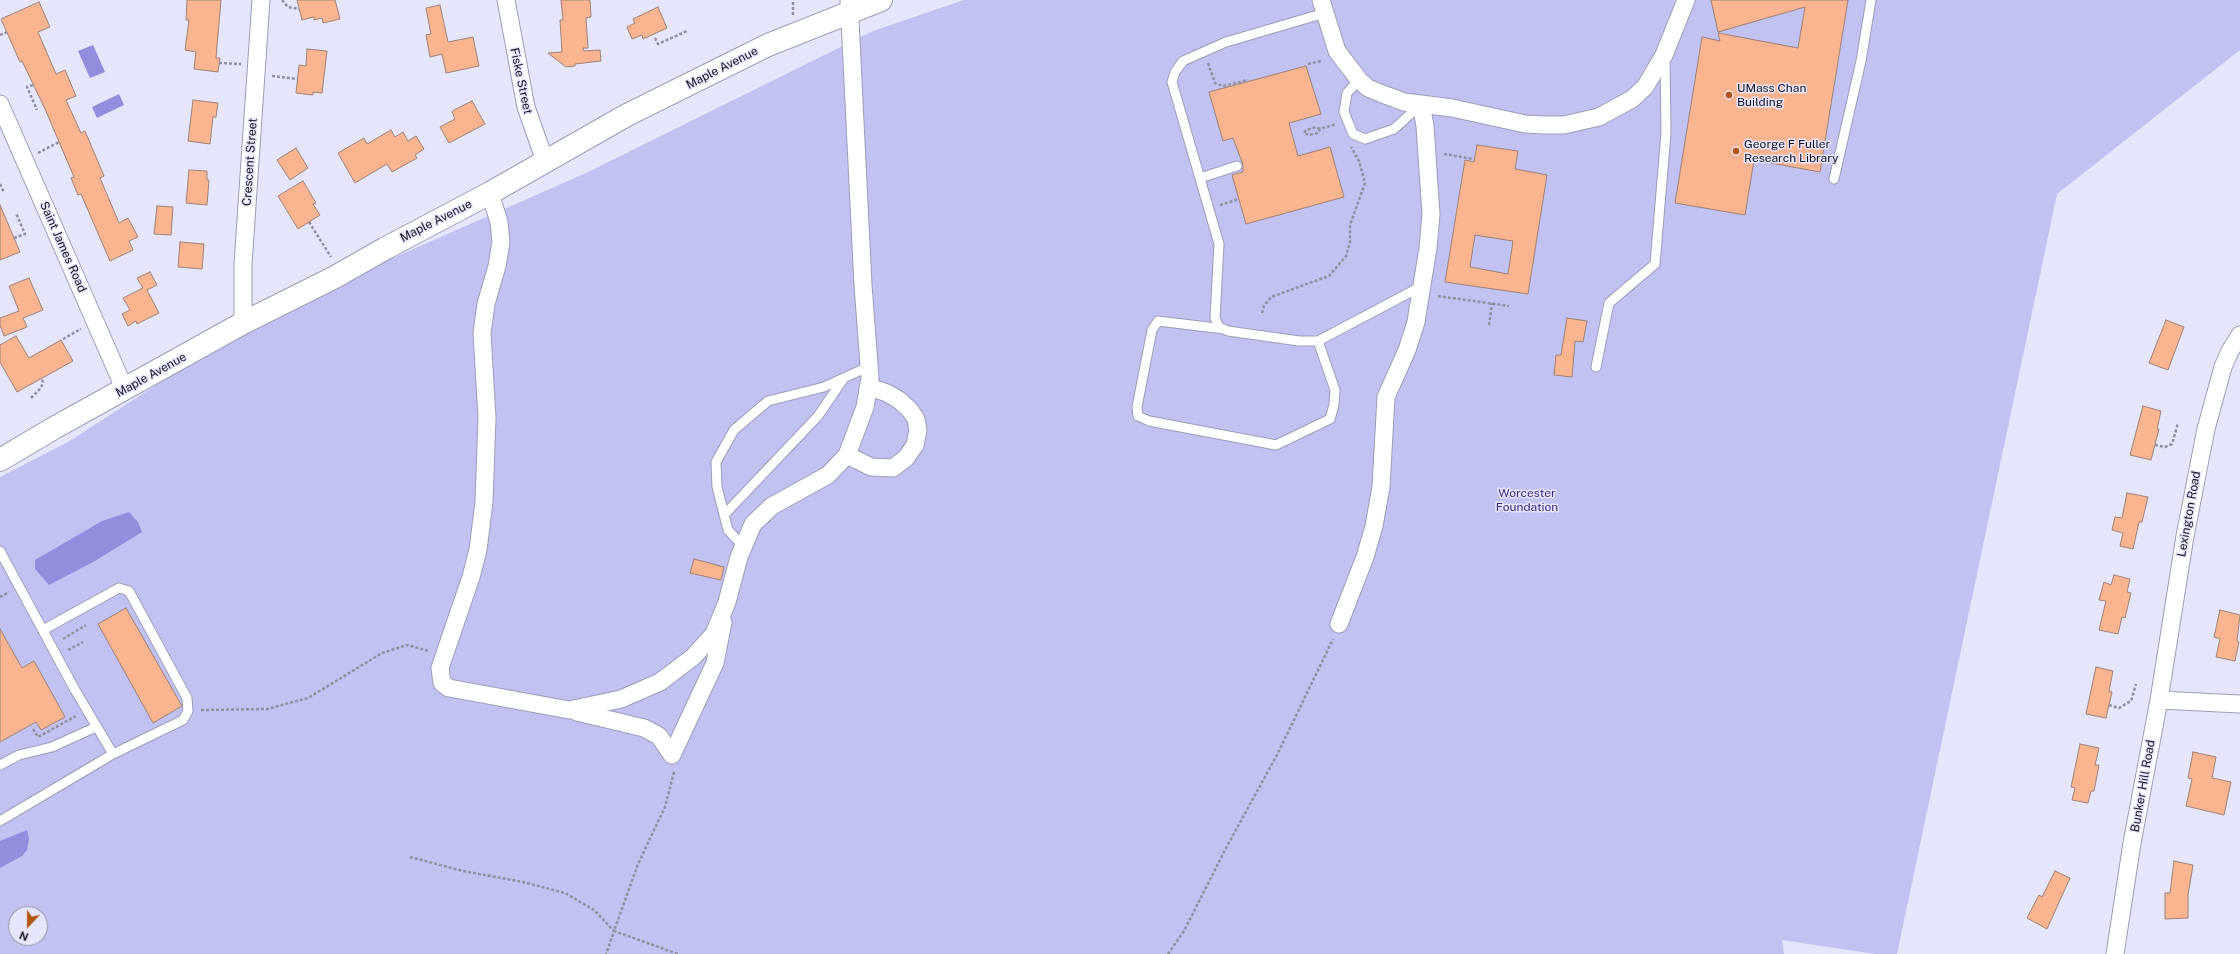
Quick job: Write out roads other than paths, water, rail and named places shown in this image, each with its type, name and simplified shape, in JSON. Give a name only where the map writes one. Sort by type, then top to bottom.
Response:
[{"type":"main road","name":"Maple Avenue","points":[[0,460],[54,428],[243,324],[335,277],[490,193],[627,115],[746,55],[849,6],[881,0]]},
{"type":"street","name":"Crescent Street","points":[[243,324],[243,264],[250,70],[261,0]]},
{"type":"street","name":"Fiske Street","points":[[506,0],[526,107],[545,161]]},
{"type":"street","points":[[1323,6],[1337,51],[1359,80],[1368,88],[1404,102],[1452,108],[1547,126],[1582,122],[1599,117],[1632,99],[1645,87],[1664,55],[1686,0]]},
{"type":"street","points":[[569,710],[621,699],[660,682],[681,667],[704,646],[714,634],[724,613],[743,546],[753,524],[778,502],[828,475],[847,455],[862,414],[869,387],[870,366],[863,285],[849,6]]},
{"type":"street","name":"Saint James Road","points":[[0,104],[125,390]]},
{"type":"street","points":[[1339,624],[1371,540],[1381,487],[1386,397],[1412,335],[1422,286],[1431,214],[1426,151],[1426,126],[1421,104]]},
{"type":"street","points":[[490,193],[499,222],[501,242],[497,266],[486,304],[482,333],[487,418],[484,502],[473,571],[440,668],[442,683],[453,690],[569,710],[644,728],[659,736],[670,749],[672,755],[715,663],[721,641],[724,613]]},
{"type":"street","name":"Lexington Road","points":[[2159,700],[2186,530],[2206,429],[2223,367],[2230,351],[2240,335]]},
{"type":"street","points":[[847,455],[871,467],[893,468],[906,458],[916,440],[917,425],[910,409],[887,393],[869,387]]},
{"type":"street","points":[[2159,700],[2240,704]]},
{"type":"street","name":"Bunker Hill Road","points":[[2115,954],[2132,843],[2159,700]]},
{"type":"lane","points":[[1834,178],[1861,61],[1871,0]]},
{"type":"lane","points":[[1224,330],[1219,327],[1215,318],[1219,244],[1172,82],[1175,72],[1183,61],[1204,51],[1323,6]]},
{"type":"lane","points":[[1596,367],[1609,303],[1655,264],[1666,133],[1664,55]]},
{"type":"lane","points":[[1359,80],[1347,93],[1344,112],[1353,134],[1359,137],[1365,139],[1394,129],[1421,104]]},
{"type":"lane","points":[[1200,178],[1237,166]]},
{"type":"lane","points":[[1318,341],[1334,390],[1334,404],[1330,419],[1276,445],[1150,421],[1138,416],[1137,408],[1152,330],[1158,321],[1224,330],[1248,335],[1318,341],[1422,286]]},
{"type":"lane","points":[[743,546],[728,530],[717,487],[716,462],[734,430],[768,401],[824,387],[870,366]]},
{"type":"lane","points":[[724,515],[818,416],[844,378]]},
{"type":"lane","points":[[0,551],[74,690],[113,754]]},
{"type":"lane","points":[[0,821],[113,754],[183,720],[188,711],[187,698],[129,591],[119,588],[43,630]]},
{"type":"lane","points":[[0,765],[19,755],[52,747],[96,726]]},
{"type":"place","name":"UMass Chan Building","points":[[1729,95]]},
{"type":"place","name":"George F Fuller Research Library","points":[[1736,151]]},
{"type":"park label","name":"Worcester Foundation","points":[[1527,500]]}]
